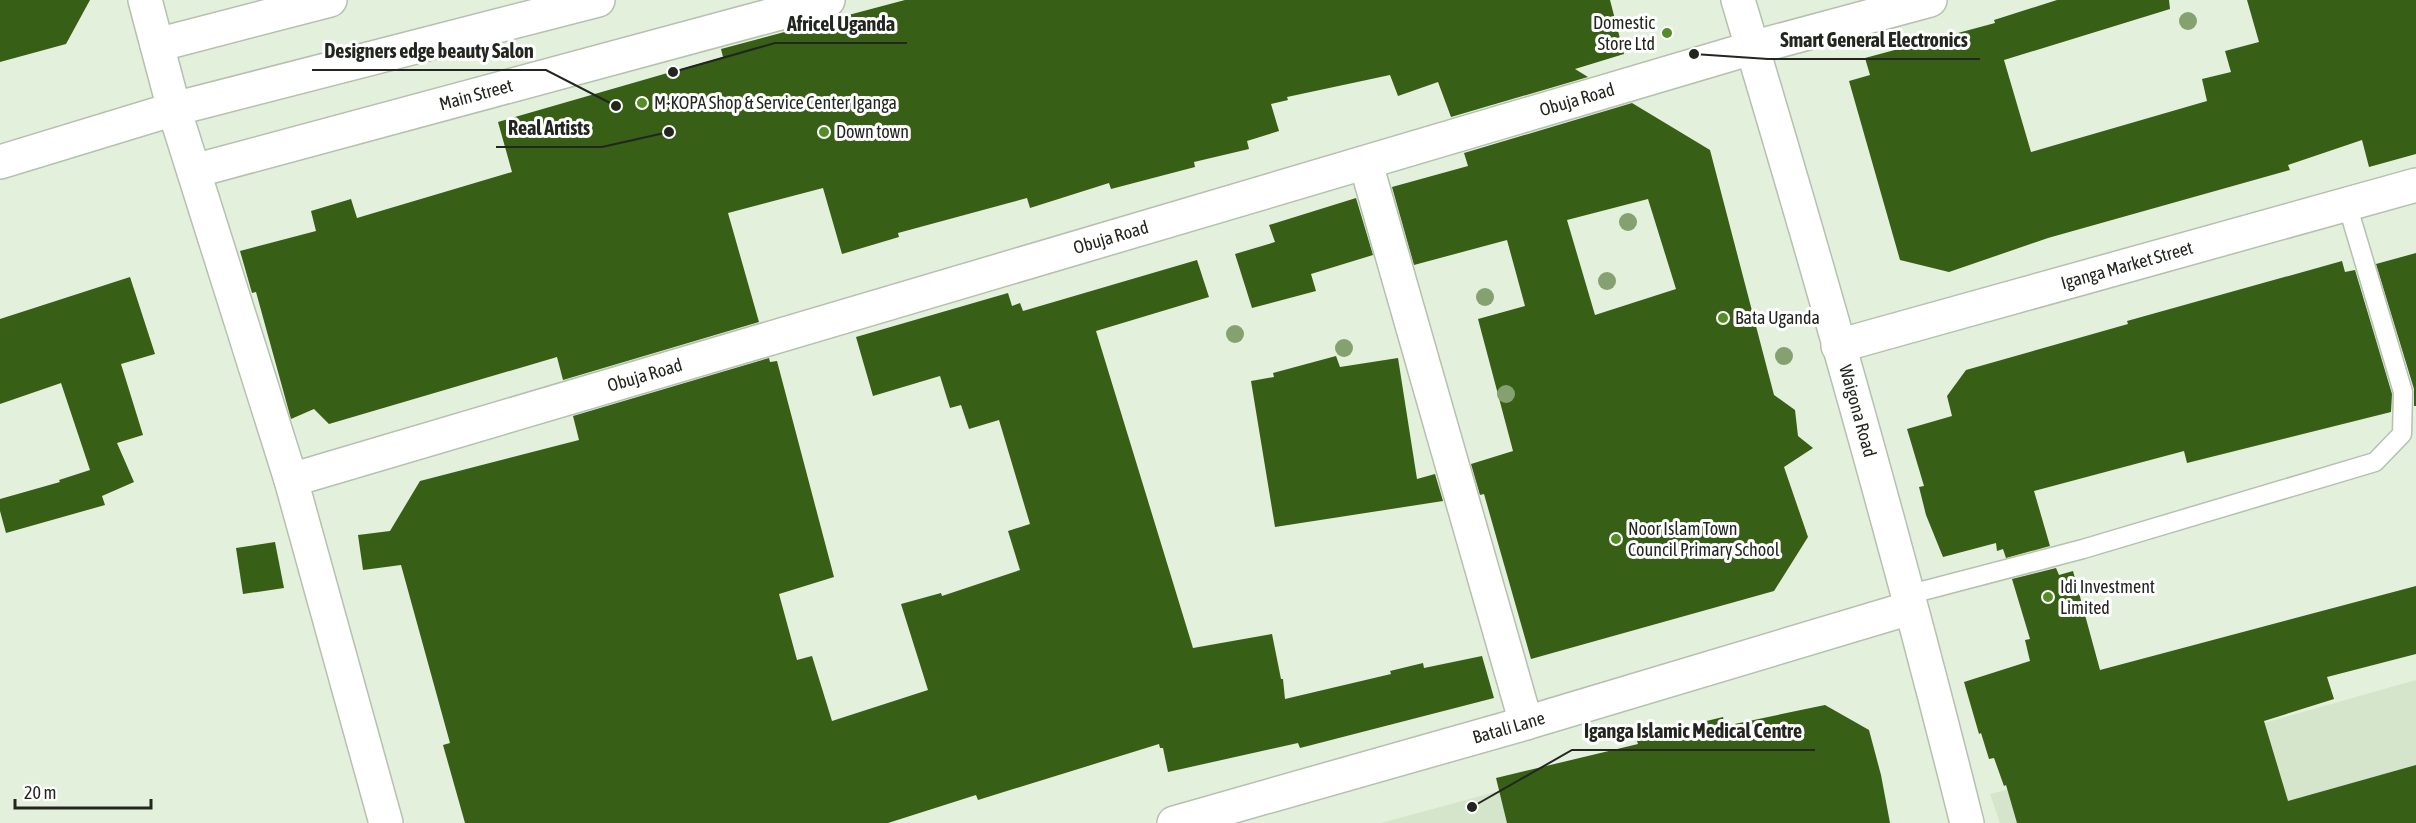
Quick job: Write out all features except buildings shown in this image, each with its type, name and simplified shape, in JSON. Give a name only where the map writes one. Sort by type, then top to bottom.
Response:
[{"type":"street","points":[[145,0],[174,109],[291,480],[386,823]]},
{"type":"street","points":[[157,45],[330,0]]},
{"type":"street","points":[[0,162],[174,109],[598,0]]},
{"type":"street","name":"Main Street","points":[[194,171],[828,0]]},
{"type":"street","name":"Waigona Road","points":[[1738,0],[1931,677],[1967,823]]},
{"type":"street","name":"Obuja Road","points":[[291,480],[1752,48],[1930,0]]},
{"type":"street","points":[[1366,164],[1526,723]]},
{"type":"street","name":"Iganga Market Street","points":[[1838,346],[2416,185]]},
{"type":"street","name":"Batali Lane","points":[[1174,823],[1526,723],[1909,602]]},
{"type":"lane","points":[[1909,602],[2375,462],[2402,434],[2403,392],[2348,204]]},
{"type":"shaded area","points":[[2416,680],[2416,823],[2000,823],[1990,794],[2183,746]]},
{"type":"shaded area","points":[[1499,791],[1509,823],[1381,823]]},
{"type":"place","name":"Domestic Store Ltd","points":[[1667,33]]},
{"type":"place","name":"Smart General Electronics","points":[[1694,54]]},
{"type":"place","name":"Africel Uganda","points":[[673,72]]},
{"type":"place","name":"M-KOPA Shop & Service Center Iganga","points":[[642,103]]},
{"type":"place","name":"Designers edge beauty Salon","points":[[616,106]]},
{"type":"place","name":"Real Artists","points":[[669,132]]},
{"type":"place","name":"Down town","points":[[824,132]]},
{"type":"place","name":"Bata Uganda","points":[[1723,318]]},
{"type":"place","name":"Noor Islam Town Council Primary School","points":[[1616,539]]},
{"type":"place","name":"Idi Investment Limited","points":[[2048,597]]},
{"type":"place","name":"Iganga Islamic Medical Centre","points":[[1472,807]]}]
